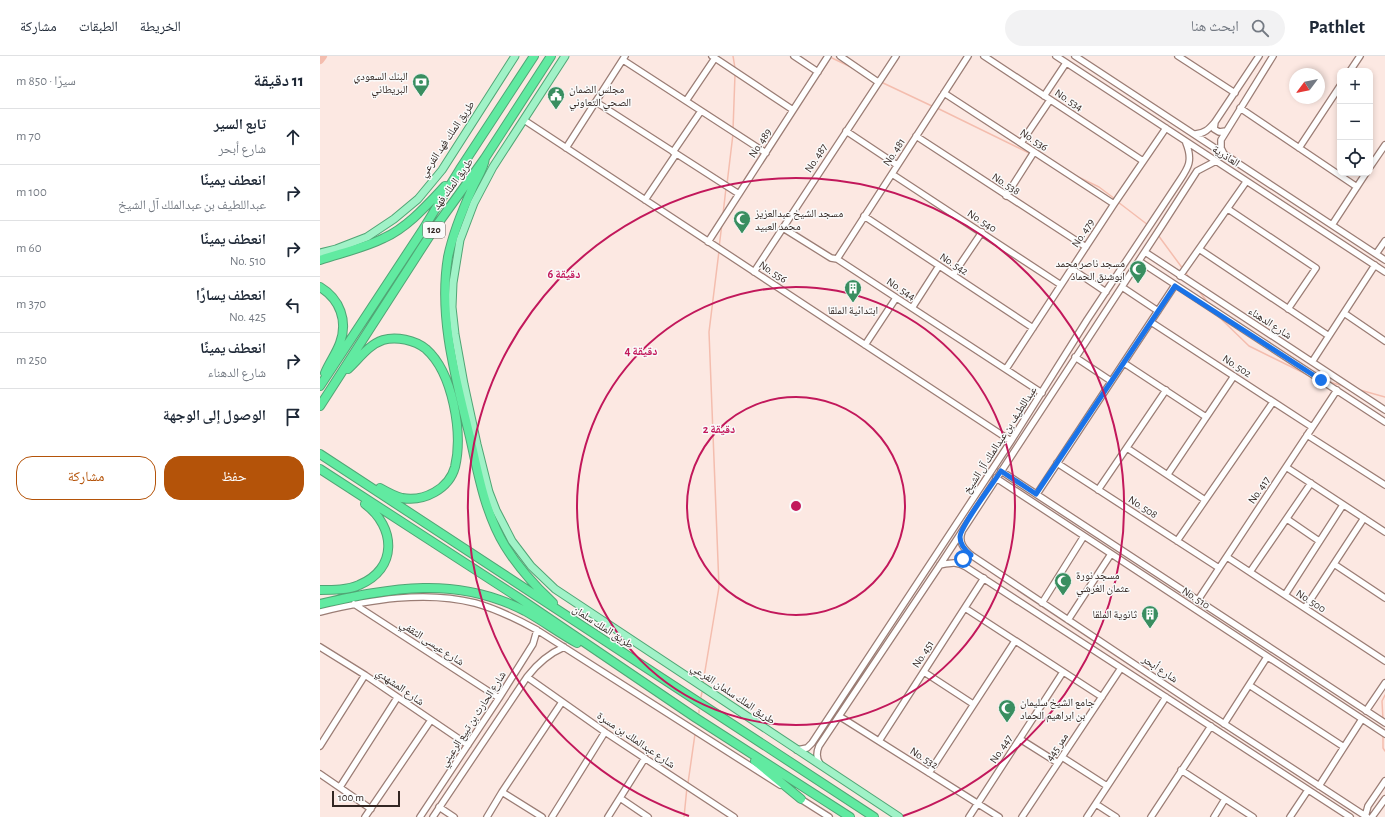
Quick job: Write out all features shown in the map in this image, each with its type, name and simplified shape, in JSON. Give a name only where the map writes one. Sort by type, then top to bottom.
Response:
[{"type":"highway","name":"طريق الملك فهد","points":[[321,385],[422,231],[456,174],[534,56]]},
{"type":"highway","name":"طريق الملك فهد","points":[[320,406],[434,229],[485,158],[551,56]]},
{"type":"highway","points":[[485,158],[485,164],[456,226],[448,258],[446,322],[456,378],[485,500],[494,524],[504,545],[519,566],[536,586],[567,617]]},
{"type":"highway","points":[[320,260],[386,238],[426,207],[456,174]]},
{"type":"highway","points":[[320,287],[327,291],[338,305],[342,314],[343,325],[340,342],[328,363],[321,385]]},
{"type":"highway","points":[[338,380],[370,347],[382,340],[395,338],[410,341],[426,349],[437,363],[447,383],[457,420],[458,445],[455,468],[446,483],[438,491],[427,496],[401,498],[359,480]]},
{"type":"highway","name":"طريق الملك سلمان","points":[[320,454],[874,817]]},
{"type":"highway","points":[[320,470],[372,509],[382,521],[389,538],[385,560],[380,570],[370,579],[358,585],[334,590],[320,590]]},
{"type":"highway","name":"طريق الملك سلمان","points":[[320,470],[519,598],[696,718],[850,817]]},
{"type":"highway","points":[[320,604],[391,590],[415,587],[471,592],[490,597],[525,611],[696,718]]},
{"type":"highway","points":[[726,736],[801,799]]},
{"type":"main road","name":"طريق الملك فهد الفرعي","points":[[320,253],[336,249],[367,237],[394,219],[418,199],[442,170],[515,56]]},
{"type":"main road","points":[[524,120],[565,56]]},
{"type":"main road","name":"طريق الملك سلمان الفرعي","points":[[524,120],[493,167],[474,203],[460,240],[453,283],[452,314],[464,384],[489,492],[496,510],[512,540],[531,566],[555,589],[899,817]]},
{"type":"street","points":[[794,56],[818,72]]},
{"type":"street","name":"No. 489","points":[[708,242],[828,56]]},
{"type":"street","points":[[840,56],[878,82]]},
{"type":"street","name":"No. 487","points":[[754,272],[896,56]]},
{"type":"street","name":"No. 481","points":[[837,259],[968,56]]},
{"type":"street","name":"No. 534","points":[[984,56],[1143,161]]},
{"type":"street","name":"العاذرية","points":[[1056,56],[1385,272]]},
{"type":"street","name":"العاذرية","points":[[1075,56],[1385,260]]},
{"type":"street","points":[[1178,56],[1235,93]]},
{"type":"street","points":[[1195,134],[1202,134],[1215,122],[1259,56]]},
{"type":"street","points":[[1224,154],[1221,148],[1221,140],[1273,56]]},
{"type":"street","points":[[1352,68],[1360,56]]},
{"type":"street","points":[[686,101],[714,57],[794,110]]},
{"type":"street","points":[[566,148],[624,58],[686,101],[766,153]]},
{"type":"street","points":[[1044,96],[1066,63]]},
{"type":"street","points":[[1115,95],[1122,87]]},
{"type":"street","points":[[1299,148],[1337,91]]},
{"type":"street","name":"No. 536","points":[[944,93],[1114,204]]},
{"type":"street","points":[[1020,143],[1050,100]]},
{"type":"street","points":[[596,102],[739,194]]},
{"type":"street","points":[[1240,108],[1357,187]]},
{"type":"street","points":[[645,200],[701,111]]},
{"type":"street","name":"No. 556","points":[[524,120],[1011,442]]},
{"type":"street","points":[[1215,122],[1214,129],[1219,132],[1226,131]]},
{"type":"street","name":"No. 479","points":[[1006,369],[1114,204],[1166,128]]},
{"type":"street","points":[[846,131],[898,165]]},
{"type":"street","name":"No. 538","points":[[916,136],[1086,247]]},
{"type":"street","points":[[1186,142],[1190,158],[1189,163],[1196,165],[1197,171],[1216,162]]},
{"type":"street","points":[[1373,163],[1385,145]]},
{"type":"street","points":[[1006,196],[1034,152]]},
{"type":"street","name":"عبداللطيف بن عبدالملك آل الشيخ","points":[[812,743],[1011,442],[1087,320],[1176,186],[1189,163]]},
{"type":"street","name":"عبداللطيف بن عبدالملك آل الشيخ","points":[[819,746],[940,565],[964,526],[1197,171]]},
{"type":"street","name":"No. 540","points":[[892,174],[1061,285]]},
{"type":"street","points":[[1332,224],[1364,176]]},
{"type":"street","points":[[1180,276],[1246,182]]},
{"type":"street","points":[[1281,204],[1287,195]]},
{"type":"street","points":[[1228,208],[1316,268],[1288,309]]},
{"type":"street","name":"No. 542","points":[[864,216],[1033,328]]},
{"type":"street","points":[[1151,224],[1159,230]]},
{"type":"street","name":"No. 544","points":[[783,228],[830,258],[837,259],[1042,394]]},
{"type":"street","points":[[953,275],[982,232]]},
{"type":"street","points":[[1376,254],[1385,241]]},
{"type":"street","points":[[1199,249],[1329,336]]},
{"type":"street","name":"شارع الدهناء","points":[[1145,252],[1385,410]]},
{"type":"street","points":[[1146,266],[1144,259],[1152,256]]},
{"type":"street","name":"شارع الدهناء","points":[[1139,261],[1175,286],[1385,422]]},
{"type":"street","points":[[1312,362],[1375,265]]},
{"type":"street","points":[[912,308],[939,266]]},
{"type":"street","points":[[1072,269],[1106,292]]},
{"type":"street","points":[[1036,494],[1175,286]]},
{"type":"street","points":[[1122,287],[1158,311]]},
{"type":"street","points":[[865,345],[896,298]]},
{"type":"street","points":[[1344,314],[1385,341]]},
{"type":"street","points":[[1087,320],[1096,326]]},
{"type":"street","name":"No. 502","points":[[1151,322],[1312,428]]},
{"type":"street","points":[[1075,358],[1111,381]]},
{"type":"street","points":[[1124,363],[1206,417]]},
{"type":"street","points":[[1168,474],[1234,376]]},
{"type":"street","name":"No. 417","points":[[1193,608],[1307,435],[1338,392],[1346,384]]},
{"type":"street","points":[[1098,490],[1166,390]]},
{"type":"street","points":[[1177,541],[1273,402]]},
{"type":"street","points":[[1307,435],[1385,485]]},
{"type":"street","points":[[1127,448],[1206,500]]},
{"type":"street","name":"No. 508","points":[[1057,463],[1219,568]]},
{"type":"street","points":[[1286,467],[1385,532]]},
{"type":"street","name":"No. 510","points":[[1001,471],[1385,723]]},
{"type":"street","points":[[1003,483],[1001,481],[1001,477],[1003,475],[1008,475]]},
{"type":"street","name":"No. 510","points":[[996,478],[1385,734]]},
{"type":"street","points":[[1250,572],[1311,483]]},
{"type":"street","points":[[1285,595],[1343,505]]},
{"type":"street","points":[[1305,608],[1364,518]]},
{"type":"street","points":[[1287,519],[1319,541]]},
{"type":"street","name":"شارع أبحر","points":[[964,526],[960,537],[962,547],[971,555],[1366,817]]},
{"type":"street","points":[[1042,603],[1084,536]]},
{"type":"street","points":[[1068,620],[1111,554]]},
{"type":"street","points":[[966,567],[963,559],[967,555],[971,555]]},
{"type":"street","name":"No. 500","points":[[1226,557],[1385,661]]},
{"type":"street","name":"شارع أبحر","points":[[940,565],[953,562],[960,563],[1350,817]]},
{"type":"street","points":[[1334,564],[1385,598]]},
{"type":"street","name":"No. 451","points":[[879,741],[984,578]]},
{"type":"street","points":[[320,612],[354,604],[388,599],[424,597],[456,599],[475,603],[518,619],[828,817]]},
{"type":"street","name":"شارع عيسى الثقفي","points":[[354,604],[499,698]]},
{"type":"street","points":[[965,608],[1102,697]]},
{"type":"street","name":"شارع الحارث بن تبيع الرعيني","points":[[420,817],[533,644],[537,630]]},
{"type":"street","points":[[929,772],[972,704],[1015,641]]},
{"type":"street","name":"شارع المشهدي","points":[[320,647],[365,675],[468,745]]},
{"type":"street","name":"شارع الحارث بن تبيع الرعيني","points":[[433,817],[527,677],[538,663],[556,650],[564,647]]},
{"type":"street","points":[[1224,724],[1267,657]]},
{"type":"street","name":"ممر 445","points":[[1022,817],[1121,668]]},
{"type":"street","points":[[924,672],[972,704]]},
{"type":"street","name":"No. 447","points":[[969,817],[1063,672]]},
{"type":"street","points":[[320,746],[365,675]]},
{"type":"street","name":"شارع عبدالملك بن مسرة","points":[[527,677],[605,732],[734,817]]},
{"type":"street","points":[[1366,711],[1385,683]]},
{"type":"street","points":[[1249,685],[1344,747]]},
{"type":"street","points":[[1087,817],[1166,697]]},
{"type":"street","points":[[340,787],[397,698]]},
{"type":"street","points":[[487,817],[562,702]]},
{"type":"street","name":"No. 532","points":[[839,716],[999,817]]},
{"type":"street","points":[[365,817],[431,720]]},
{"type":"street","points":[[1319,786],[1362,720]]},
{"type":"street","points":[[1151,817],[1211,726]]},
{"type":"street","points":[[552,817],[605,732]]},
{"type":"street","points":[[1020,738],[1058,763]]},
{"type":"street","points":[[797,750],[806,748],[812,743],[814,746],[819,746],[816,756],[821,766]]},
{"type":"street","points":[[1062,757],[1107,786]]},
{"type":"street","points":[[608,817],[645,758]]},
{"type":"street","points":[[1181,770],[1253,817]]},
{"type":"street","points":[[320,774],[370,809]]},
{"type":"street","points":[[1366,817],[1368,806],[1385,781]]},
{"type":"street","points":[[1290,817],[1308,790]]},
{"type":"street","points":[[502,792],[542,817]]},
{"type":"street","points":[[620,798],[648,817]]},
{"type":"street","points":[[1214,817],[1225,799]]},
{"type":"street","points":[[1372,817],[1385,799]]},
{"type":"street","points":[[1096,804],[1116,817]]},
{"type":"street","points":[[439,807],[454,817]]},
{"type":"waterway","points":[[320,60],[323,56]]},
{"type":"waterway","points":[[733,56],[735,68]]},
{"type":"waterway","points":[[832,58],[853,68]]},
{"type":"waterway","points":[[733,130],[735,74]]},
{"type":"waterway","points":[[881,82],[934,107]]},
{"type":"waterway","points":[[937,108],[1031,154]]},
{"type":"waterway","points":[[727,184],[733,134]]},
{"type":"waterway","points":[[1074,175],[1099,187],[1115,199]]},
{"type":"waterway","points":[[723,214],[726,188]]},
{"type":"waterway","points":[[1118,202],[1148,225]]},
{"type":"waterway","points":[[719,248],[722,223]]},
{"type":"waterway","points":[[1158,235],[1183,269]]},
{"type":"waterway","points":[[703,683],[719,587],[709,332],[719,251]]},
{"type":"waterway","points":[[1185,272],[1190,279]]},
{"type":"waterway","points":[[1198,290],[1209,304]]},
{"type":"waterway","points":[[1217,315],[1249,346],[1310,376]]},
{"type":"waterway","points":[[1329,382],[1344,386]]},
{"type":"waterway","points":[[1360,390],[1385,397]]},
{"type":"waterway","points":[[701,697],[702,692]]},
{"type":"waterway","points":[[1383,720],[1382,701],[1385,695]]},
{"type":"waterway","points":[[688,783],[695,734]]},
{"type":"waterway","points":[[1383,736],[1383,748],[1385,751]]},
{"type":"waterway","points":[[684,817],[687,787]]},
{"type":"place","name":"البنك السعودي البريطاني","points":[[421,97]]},
{"type":"place","name":"مجلس الضمان الصحي التعاوني","points":[[556,110]]},
{"type":"place","name":"مسجد الشيخ عبدالعزيز محمد العبيد","points":[[742,234]]},
{"type":"place","name":"مسجد ناصر محمد ابوشنق الحماد","points":[[1138,284]]},
{"type":"place","name":"ابتدائية الملقا","points":[[853,303]]},
{"type":"place","name":"مسجد نورة عثمان الغرشي","points":[[1063,596]]},
{"type":"place","name":"ثانوية الملقا","points":[[1150,629]]},
{"type":"place","name":"جامع الشيخ سليمان بن ابراهيم الحماد","points":[[1007,723]]},
{"type":"route","points":[[963,559],[967,555],[971,555],[962,547],[960,537],[964,526],[1001,471],[1036,494],[1175,286],[1321,380]]}]
